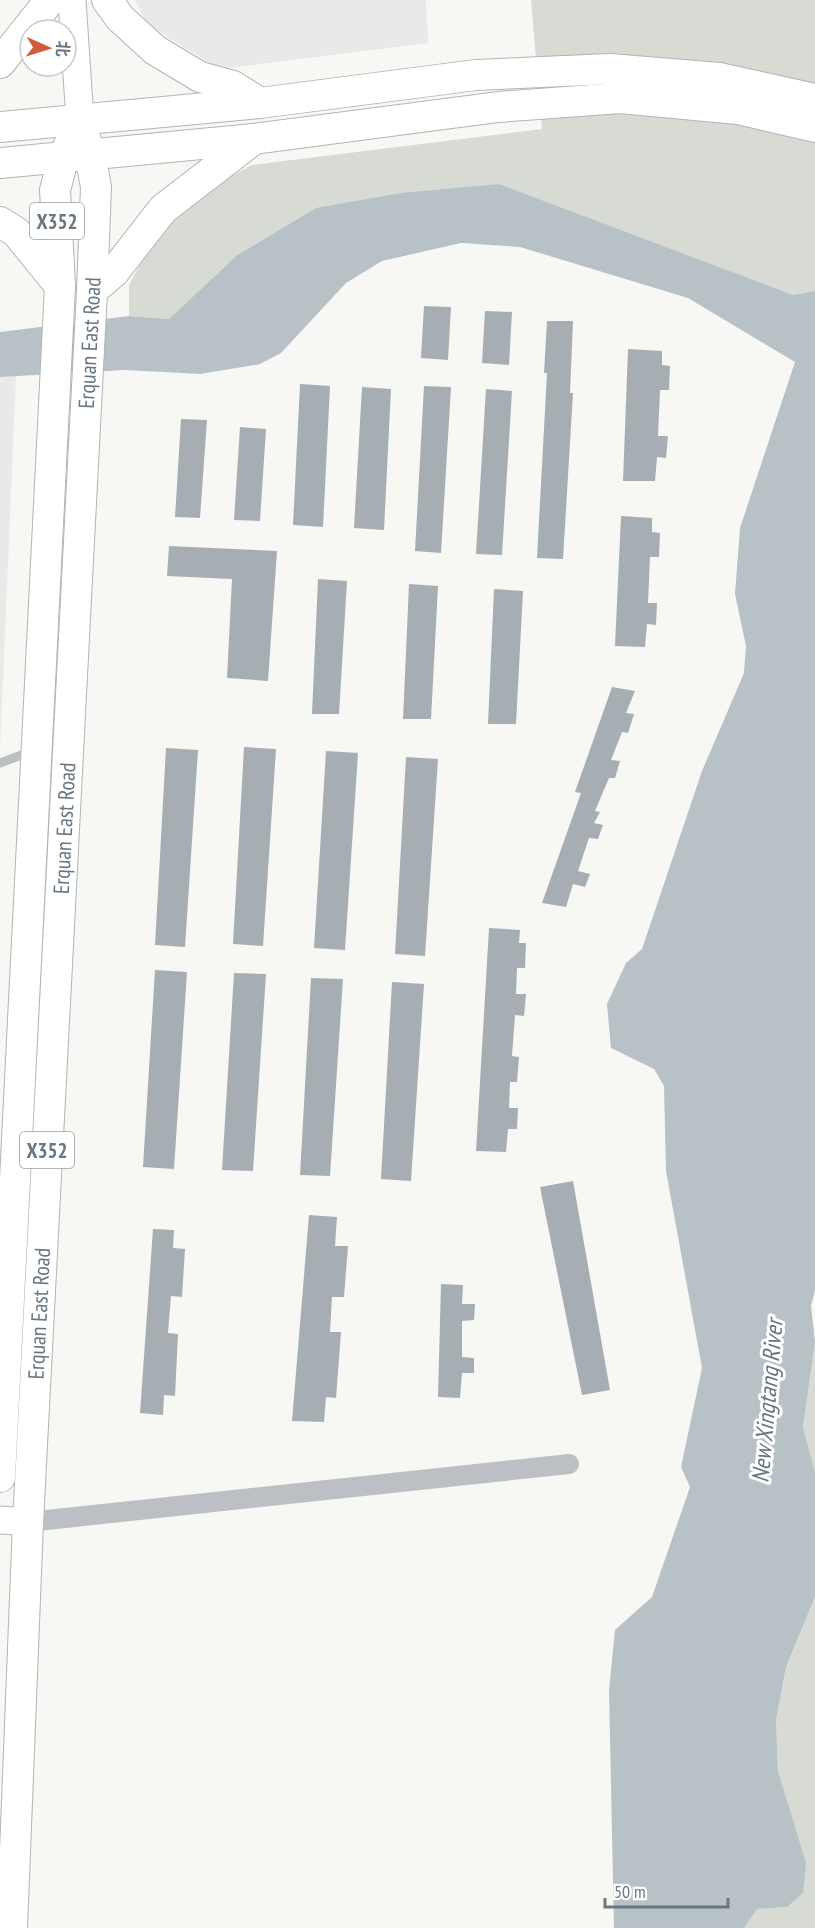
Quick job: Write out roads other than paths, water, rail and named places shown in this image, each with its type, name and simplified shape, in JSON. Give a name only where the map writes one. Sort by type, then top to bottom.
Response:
[{"type":"main road","points":[[0,63],[50,0]]},
{"type":"main road","points":[[72,0],[81,120]]},
{"type":"main road","points":[[107,0],[120,18],[155,50],[200,77],[233,86],[260,103]]},
{"type":"main road","points":[[0,127],[260,103],[476,75],[610,69],[719,78],[815,99]]},
{"type":"main road","points":[[0,163],[254,139],[498,107],[620,98],[738,109],[815,127]]},
{"type":"main road","name":"Erquan East Road","points":[[0,1477],[60,286],[56,190],[77,155],[81,120]]},
{"type":"main road","points":[[92,291],[114,272],[163,209],[254,139]]},
{"type":"main road","name":"Erquan East Road","points":[[12,1928],[14,1521],[92,291],[96,187],[77,155]]},
{"type":"main road","points":[[0,222],[16,232],[60,286]]},
{"type":"street","points":[[14,1521],[569,1464]]},
{"type":"lane","points":[[0,763],[37,749]]},
{"type":"water","name":"New Xingtang River","points":[[499,184],[793,295],[815,291],[815,1290],[811,1306],[815,1342],[803,1427],[815,1472],[815,1597],[786,1667],[776,1720],[778,1771],[806,1863],[803,1893],[787,1907],[757,1909],[744,1928],[614,1928],[609,1690],[615,1630],[652,1597],[690,1487],[681,1467],[702,1368],[666,1171],[664,1086],[654,1069],[611,1048],[607,1004],[626,963],[642,949],[702,771],[744,673],[746,646],[735,594],[740,528],[795,362],[688,298],[520,247],[461,243],[382,261],[346,283],[281,353],[260,364],[200,374],[125,370],[0,377],[0,332],[129,316],[169,319],[236,256],[316,208],[401,193]]}]
